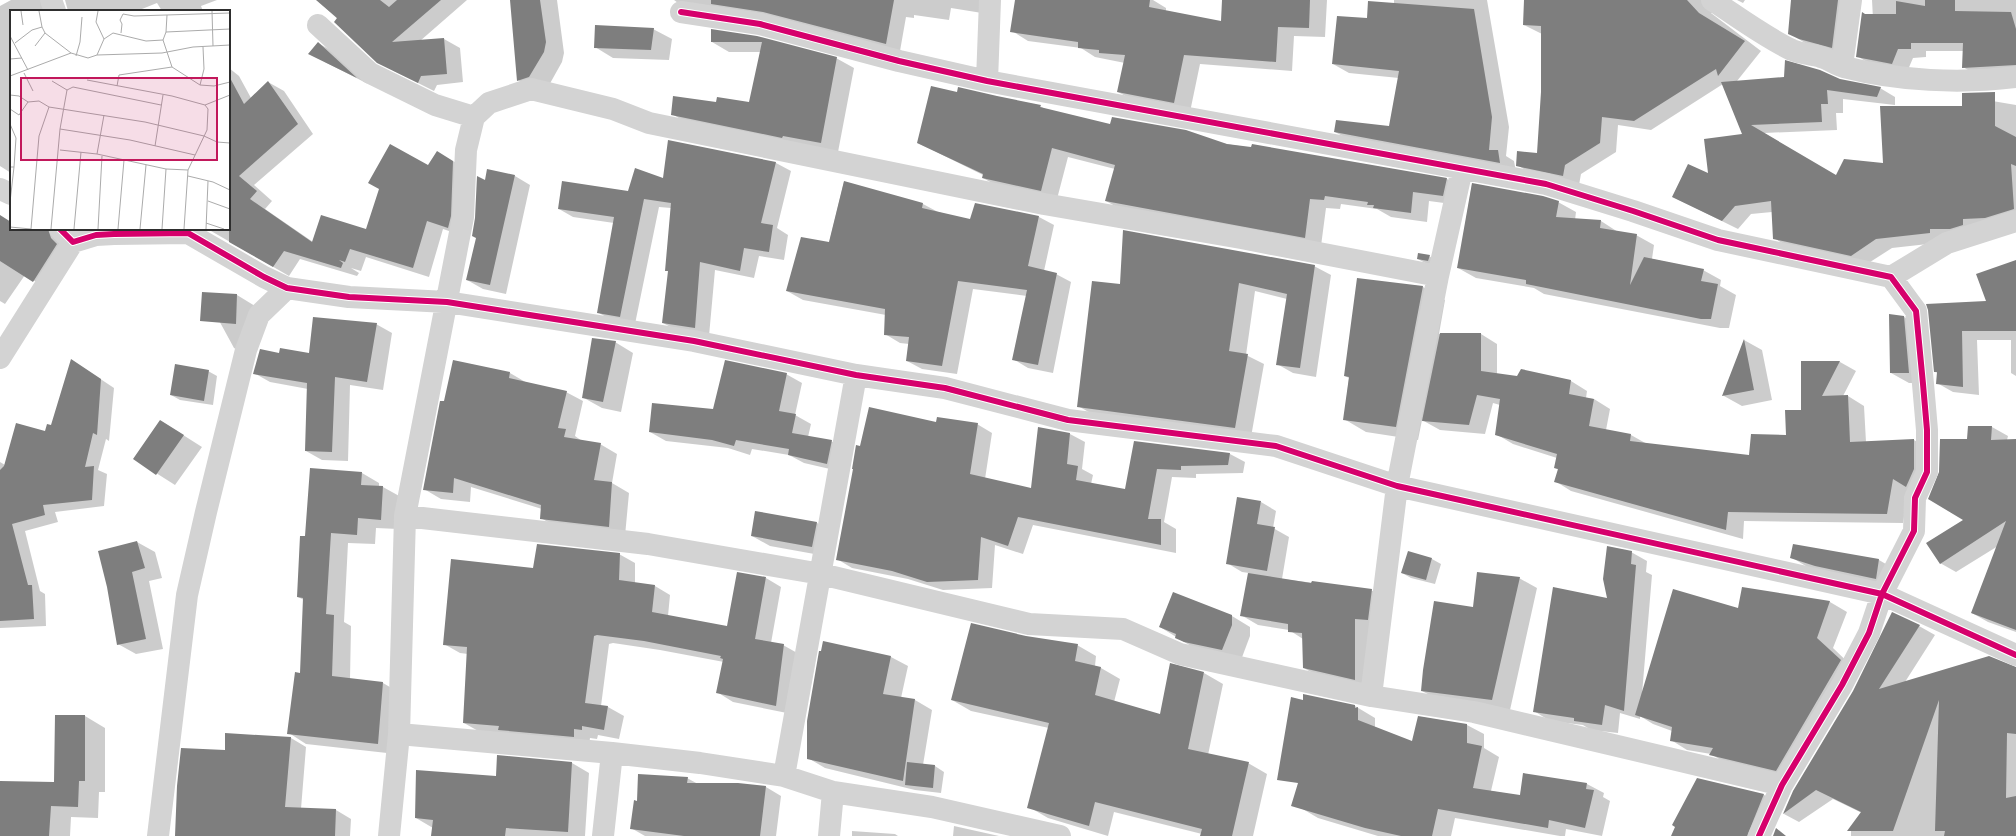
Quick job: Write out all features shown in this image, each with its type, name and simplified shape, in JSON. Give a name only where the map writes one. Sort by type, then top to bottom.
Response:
[{"type":"street","points":[[51,0],[55,10]]},
{"type":"street","points":[[987,81],[990,0]]},
{"type":"street","points":[[1712,0],[1746,23],[1793,50],[1822,57],[1842,66],[1870,73],[1923,79],[1984,81],[2016,77]]},
{"type":"street","points":[[1842,66],[1851,0]]},
{"type":"street","points":[[681,12],[760,24],[898,61],[987,81],[1282,134],[1462,170],[1546,184],[1633,211],[1718,240],[1891,277],[1916,311],[1926,422],[1927,472],[1915,498],[1914,531],[1882,594],[1869,633],[1842,686],[1782,785],[1759,836]]},
{"type":"street","points":[[318,25],[370,73],[435,105],[474,117]]},
{"type":"street","points":[[389,836],[400,734],[405,516],[463,217],[466,150],[474,117],[489,103],[532,89],[613,109],[657,124],[1044,204],[1241,238],[1438,276]]},
{"type":"street","points":[[1371,696],[1397,486],[1438,276],[1462,170]]},
{"type":"street","points":[[0,189],[10,194]]},
{"type":"street","points":[[1891,277],[1947,243],[2016,221]]},
{"type":"street","points":[[0,358],[67,236],[188,233],[264,277],[288,288],[349,297],[447,302],[694,341],[856,375],[945,388],[1068,420],[1276,446],[1397,486],[1882,594],[2016,656]]},
{"type":"street","points":[[158,836],[187,595],[199,542],[246,350],[259,315],[288,288]]},
{"type":"street","points":[[784,776],[856,375]]},
{"type":"street","points":[[405,516],[648,544],[821,574],[1029,624],[1123,629],[1180,654],[1371,696],[1474,712],[1782,785]]},
{"type":"street","points":[[400,734],[612,753],[700,763],[784,776],[833,792],[932,807],[1060,836]]},
{"type":"street","points":[[604,836],[612,753]]},
{"type":"street","points":[[829,836],[833,792]]},
{"type":"building","points":[[316,0],[380,0],[389,7],[397,0],[441,0],[392,42],[444,38],[447,74],[421,76],[418,83],[377,63],[334,22],[337,18]]},
{"type":"building","points":[[510,0],[540,0],[546,42],[544,52],[529,77],[517,81]]},
{"type":"building","points":[[711,0],[894,0],[886,44],[763,12],[711,4]]},
{"type":"building","points":[[1015,0],[1150,0],[1149,7],[1221,21],[1222,0],[1310,0],[1309,28],[1278,27],[1276,62],[1184,55],[1174,103],[1117,92],[1125,55],[1099,53],[1099,50],[1078,48],[1078,42],[1010,32]]},
{"type":"building","points":[[1524,0],[1687,0],[1699,13],[1745,41],[1718,76],[1716,69],[1634,121],[1602,117],[1600,143],[1565,165],[1563,176],[1516,166],[1517,151],[1537,153],[1541,92],[1541,26],[1523,25]]},
{"type":"building","points":[[1791,0],[1838,0],[1832,48],[1799,39],[1788,34]]},
{"type":"building","points":[[1925,0],[1955,0],[1955,11],[2011,12],[2016,29],[2016,65],[1962,68],[1963,43],[1911,43],[1911,49],[1898,49],[1892,64],[1856,57],[1862,12],[1865,14],[1896,14],[1896,1],[1925,6]]},
{"type":"building","points":[[1368,1],[1474,9],[1492,117],[1489,150],[1498,150],[1500,163],[1334,132],[1336,120],[1389,126],[1399,71],[1332,64],[1337,16],[1367,18]]},
{"type":"building","points":[[595,25],[654,28],[651,50],[594,48]]},
{"type":"building","points":[[711,29],[757,36],[837,57],[821,143],[783,136],[782,138],[671,115],[673,96],[716,102],[717,97],[749,102],[762,42],[711,42]]},
{"type":"building","points":[[318,42],[357,78],[308,54]]},
{"type":"building","points":[[1785,60],[1820,70],[1840,79],[1881,87],[1877,97],[1827,90],[1828,104],[1821,104],[1822,122],[1751,125],[1836,175],[1844,159],[1883,163],[1880,106],[1962,106],[1962,93],[1995,92],[1995,126],[2016,137],[2016,166],[2011,164],[2014,209],[1985,218],[1963,219],[1963,225],[1950,229],[1930,229],[1930,233],[1876,239],[1851,256],[1773,239],[1771,201],[1735,206],[1722,221],[1672,197],[1688,164],[1708,173],[1704,139],[1742,134],[1721,82],[1784,77]]},
{"type":"building","points":[[230,78],[244,104],[268,81],[298,124],[239,176],[257,191],[250,199],[312,242],[321,215],[366,229],[379,189],[368,183],[390,144],[428,165],[437,151],[453,161],[451,216],[448,228],[427,221],[413,268],[350,249],[345,262],[339,260],[343,263],[341,268],[284,251],[273,267],[229,242]]},
{"type":"building","points":[[931,86],[957,92],[958,87],[1041,105],[1040,107],[1110,124],[1112,117],[1186,130],[1227,144],[1251,147],[1252,144],[1447,178],[1443,196],[1413,192],[1411,213],[1373,208],[1374,205],[1367,205],[1368,202],[1325,196],[1324,200],[1310,199],[1305,238],[1105,201],[1115,165],[1052,148],[1041,191],[982,178],[983,174],[917,143]]},
{"type":"building","points":[[668,140],[776,162],[761,223],[773,225],[769,252],[744,248],[740,271],[700,262],[695,328],[662,323],[668,271],[665,271],[671,203],[644,199],[620,317],[597,313],[614,217],[558,209],[562,181],[628,191],[635,168],[663,178]]},
{"type":"building","points":[[487,169],[515,175],[490,285],[466,280],[476,238],[472,236],[475,218],[477,176],[485,180]]},
{"type":"building","points":[[844,181],[923,203],[922,208],[970,219],[975,203],[1039,216],[1028,266],[1057,273],[1038,365],[1012,360],[1027,290],[958,281],[942,366],[906,361],[909,337],[884,335],[885,309],[786,291],[801,237],[829,242]]},
{"type":"building","points":[[1472,183],[1543,196],[1559,201],[1556,217],[1601,220],[1600,228],[1637,234],[1630,285],[1644,257],[1704,269],[1701,281],[1718,284],[1711,319],[1701,319],[1526,284],[1526,280],[1457,268]]},
{"type":"building","points":[[0,215],[10,221],[10,230],[48,230],[51,238],[57,244],[33,282],[0,261]]},
{"type":"building","points":[[1123,230],[1315,265],[1300,368],[1276,365],[1287,294],[1239,283],[1229,351],[1248,354],[1235,428],[1077,407],[1092,281],[1120,284]]},
{"type":"building","points":[[1418,253],[1430,255],[1428,261],[1417,259]]},
{"type":"building","points":[[2016,260],[2016,331],[1962,331],[1963,387],[1936,384],[1937,372],[1934,372],[1928,310],[1926,304],[1986,301],[1976,274]]},
{"type":"building","points":[[1357,278],[1423,286],[1396,427],[1343,420],[1349,377],[1344,376]]},
{"type":"building","points":[[202,292],[237,294],[236,324],[200,321]]},
{"type":"building","points":[[1889,314],[1904,316],[1909,373],[1890,373]]},
{"type":"building","points":[[313,317],[377,323],[367,382],[335,377],[332,452],[305,451],[307,383],[253,374],[260,349],[279,353],[280,348],[309,353]]},
{"type":"building","points":[[1440,333],[1481,333],[1481,371],[1517,376],[1521,369],[1571,380],[1569,394],[1594,399],[1589,426],[1631,434],[1630,441],[1749,455],[1751,434],[1786,435],[1785,410],[1801,410],[1801,361],[1840,361],[1822,396],[1848,395],[1850,442],[1914,439],[1914,469],[1906,487],[1893,479],[1887,514],[1728,512],[1726,530],[1554,482],[1558,469],[1554,468],[1557,454],[1495,435],[1500,399],[1477,395],[1469,425],[1422,421]]},
{"type":"building","points":[[592,338],[616,341],[603,402],[582,398]]},
{"type":"building","points":[[1744,339],[1754,390],[1722,396]]},
{"type":"building","points":[[71,359],[101,379],[97,435],[93,433],[85,467],[94,466],[92,500],[43,505],[45,515],[12,524],[28,585],[32,585],[34,619],[0,621],[0,470],[4,466],[16,423],[45,431],[47,424],[51,425]]},
{"type":"building","points":[[453,360],[510,372],[509,378],[567,391],[558,428],[566,429],[564,437],[601,443],[594,480],[612,482],[609,527],[540,519],[541,505],[454,478],[453,493],[423,490],[440,401],[444,401]]},
{"type":"building","points":[[725,360],[787,373],[779,411],[796,414],[792,433],[832,440],[827,464],[788,455],[789,449],[736,440],[734,446],[712,440],[649,432],[652,403],[713,409]]},
{"type":"building","points":[[175,364],[209,370],[204,401],[170,395]]},
{"type":"building","points":[[869,407],[936,422],[937,417],[978,423],[970,474],[1031,488],[1038,427],[1070,433],[1067,464],[1078,466],[1076,480],[1125,489],[1134,441],[1230,453],[1228,465],[1181,466],[1181,470],[1157,469],[1148,519],[1161,519],[1161,545],[1018,517],[1008,546],[981,537],[978,580],[927,582],[892,571],[836,560],[856,445],[860,446]]},
{"type":"building","points":[[160,420],[184,435],[156,475],[133,459]]},
{"type":"building","points":[[1968,426],[1992,426],[1991,440],[2016,439],[2016,630],[1971,613],[2006,521],[1940,564],[1926,543],[1963,520],[1928,499],[1939,472],[1940,439],[1967,439]]},
{"type":"building","points":[[310,468],[362,472],[361,485],[383,486],[381,520],[358,518],[357,535],[331,533],[326,614],[334,615],[332,676],[383,682],[378,744],[287,734],[295,672],[300,673],[303,598],[297,597],[300,536],[305,536]]},
{"type":"building","points":[[1237,497],[1261,501],[1257,524],[1275,527],[1267,571],[1226,564]]},
{"type":"building","points":[[755,511],[817,522],[812,547],[751,536]]},
{"type":"building","points":[[137,541],[145,568],[132,572],[146,639],[117,645],[107,587],[98,551]]},
{"type":"building","points":[[537,544],[620,553],[619,580],[655,585],[652,612],[727,626],[737,572],[766,577],[755,639],[784,644],[776,706],[716,693],[723,659],[720,658],[721,656],[644,641],[597,635],[594,636],[585,703],[608,706],[604,730],[582,726],[582,730],[574,729],[574,737],[498,730],[499,726],[463,723],[467,647],[443,645],[451,559],[533,568]]},
{"type":"building","points":[[1793,544],[1879,559],[1876,579],[1815,566],[1790,558]]},
{"type":"building","points":[[1607,546],[1632,551],[1631,564],[1636,565],[1624,711],[1605,705],[1602,725],[1574,721],[1574,718],[1533,712],[1553,587],[1607,598],[1603,579]]},
{"type":"building","points":[[1408,551],[1432,558],[1426,580],[1401,573]]},
{"type":"building","points":[[1477,572],[1520,577],[1492,700],[1421,691],[1434,601],[1473,607]]},
{"type":"building","points":[[1248,573],[1311,583],[1312,581],[1372,589],[1368,620],[1355,619],[1355,680],[1303,668],[1302,633],[1288,632],[1288,624],[1240,616]]},
{"type":"building","points":[[1742,587],[1830,601],[1817,638],[1841,660],[1776,771],[1709,755],[1713,748],[1670,741],[1672,727],[1635,715],[1673,589],[1738,608]]},
{"type":"building","points":[[1173,592],[1232,615],[1232,625],[1222,650],[1184,642],[1175,638],[1176,634],[1159,627]]},
{"type":"building","points":[[1892,612],[1920,625],[1879,689],[1989,656],[2016,667],[2016,734],[2007,733],[2006,798],[2016,796],[2016,836],[1944,836],[1945,831],[1935,831],[1939,700],[1893,831],[1847,831],[1861,812],[1816,790],[1783,814],[1793,791],[1853,691]]},
{"type":"building","points":[[971,623],[1026,636],[1078,644],[1075,661],[1101,667],[1095,695],[1160,714],[1170,663],[1204,672],[1188,749],[1249,762],[1232,836],[1200,836],[1202,829],[1095,802],[1089,826],[1027,808],[1049,723],[951,700]]},
{"type":"building","points":[[823,641],[891,656],[883,694],[915,699],[903,781],[807,759],[807,721],[819,651],[821,651]]},
{"type":"building","points":[[1303,694],[1355,705],[1355,708],[1358,707],[1358,720],[1412,741],[1418,716],[1467,724],[1467,743],[1482,746],[1473,788],[1520,795],[1523,773],[1587,783],[1586,789],[1594,790],[1585,828],[1549,820],[1548,828],[1438,809],[1432,836],[1401,836],[1365,828],[1291,806],[1298,783],[1277,780],[1291,697],[1303,700]]},
{"type":"building","points":[[55,715],[85,715],[85,781],[79,781],[78,807],[51,806],[49,836],[0,836],[0,781],[54,782]]},
{"type":"building","points":[[225,733],[291,737],[285,807],[336,809],[335,836],[175,836],[177,786],[181,748],[225,750]]},
{"type":"building","points":[[497,755],[572,762],[568,832],[506,828],[505,836],[431,836],[433,820],[415,818],[416,770],[496,776]]},
{"type":"building","points":[[907,762],[935,765],[933,788],[905,785]]},
{"type":"building","points":[[638,774],[688,777],[687,783],[738,783],[766,786],[760,836],[684,836],[630,829],[634,800],[637,801]]},
{"type":"building","points":[[1697,778],[1764,794],[1747,836],[1671,836],[1675,827],[1672,825]]},
{"type":"building","points":[[1776,828],[1786,836],[1773,836]]},
{"type":"cycle path","points":[[681,12],[760,24],[899,61],[987,81],[1546,184],[1633,211],[1718,240],[1891,277],[1916,311],[1923,384],[1927,430],[1927,472],[1915,498],[1914,531],[1882,594],[1869,633],[1842,685],[1782,785],[1759,836]]},
{"type":"cycle path","points":[[61,230],[73,242],[96,235],[188,233],[264,277],[287,288],[349,297],[447,302],[694,341],[856,375],[945,388],[1068,420],[1276,446],[1397,486],[1882,594],[2016,655]]}]
